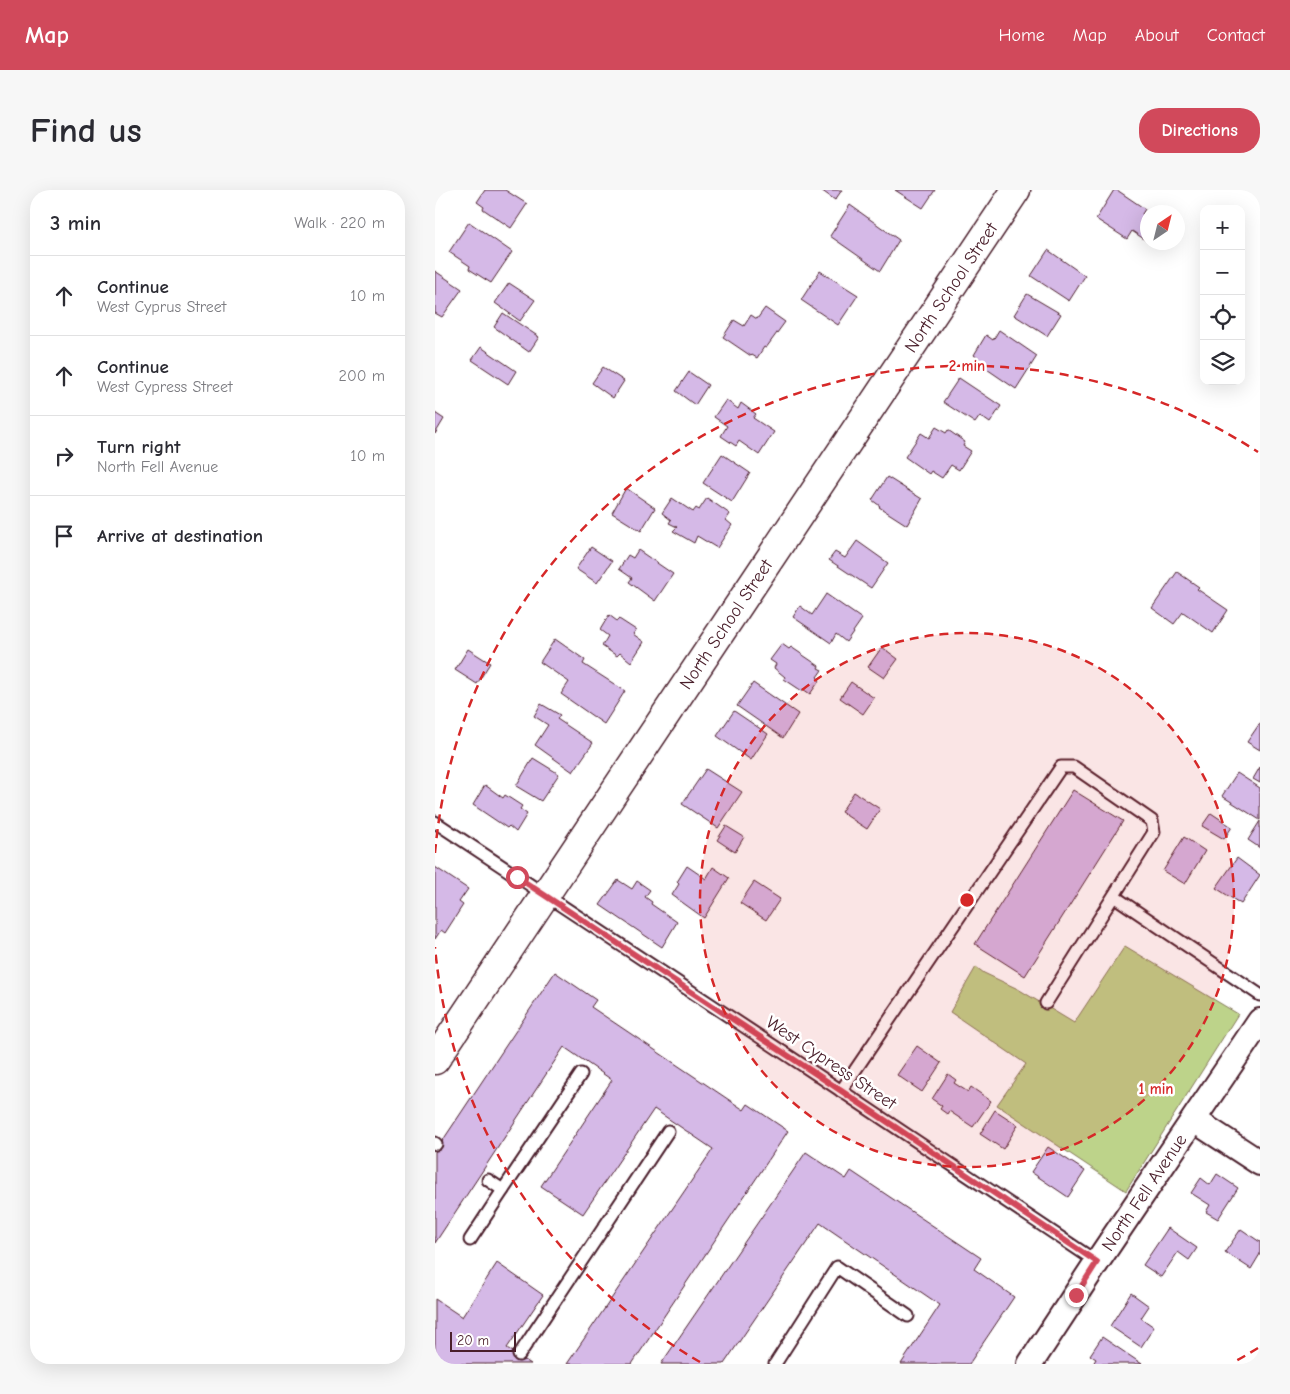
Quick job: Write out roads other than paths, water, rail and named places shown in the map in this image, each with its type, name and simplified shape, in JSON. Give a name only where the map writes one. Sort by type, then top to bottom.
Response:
[{"type":"street","name":"North School Street","points":[[435,1060],[1016,190]]},
{"type":"street","name":"North Fell Avenue","points":[[1030,1364],[1260,1021]]},
{"type":"street","points":[[1194,1120],[1260,1163]]},
{"type":"lane","points":[[841,1091],[1061,767],[1074,767],[1152,821],[1154,832],[1046,1003]]},
{"type":"lane","name":"West Cypress Street","points":[[435,822],[1097,1262]]},
{"type":"lane","points":[[1115,896],[1260,995]]},
{"type":"lane","points":[[470,1240],[581,1074]]},
{"type":"lane","points":[[519,1355],[668,1131]]},
{"type":"lane","points":[[488,1180],[503,1190]]},
{"type":"lane","points":[[775,1364],[837,1268],[908,1316]]}]
